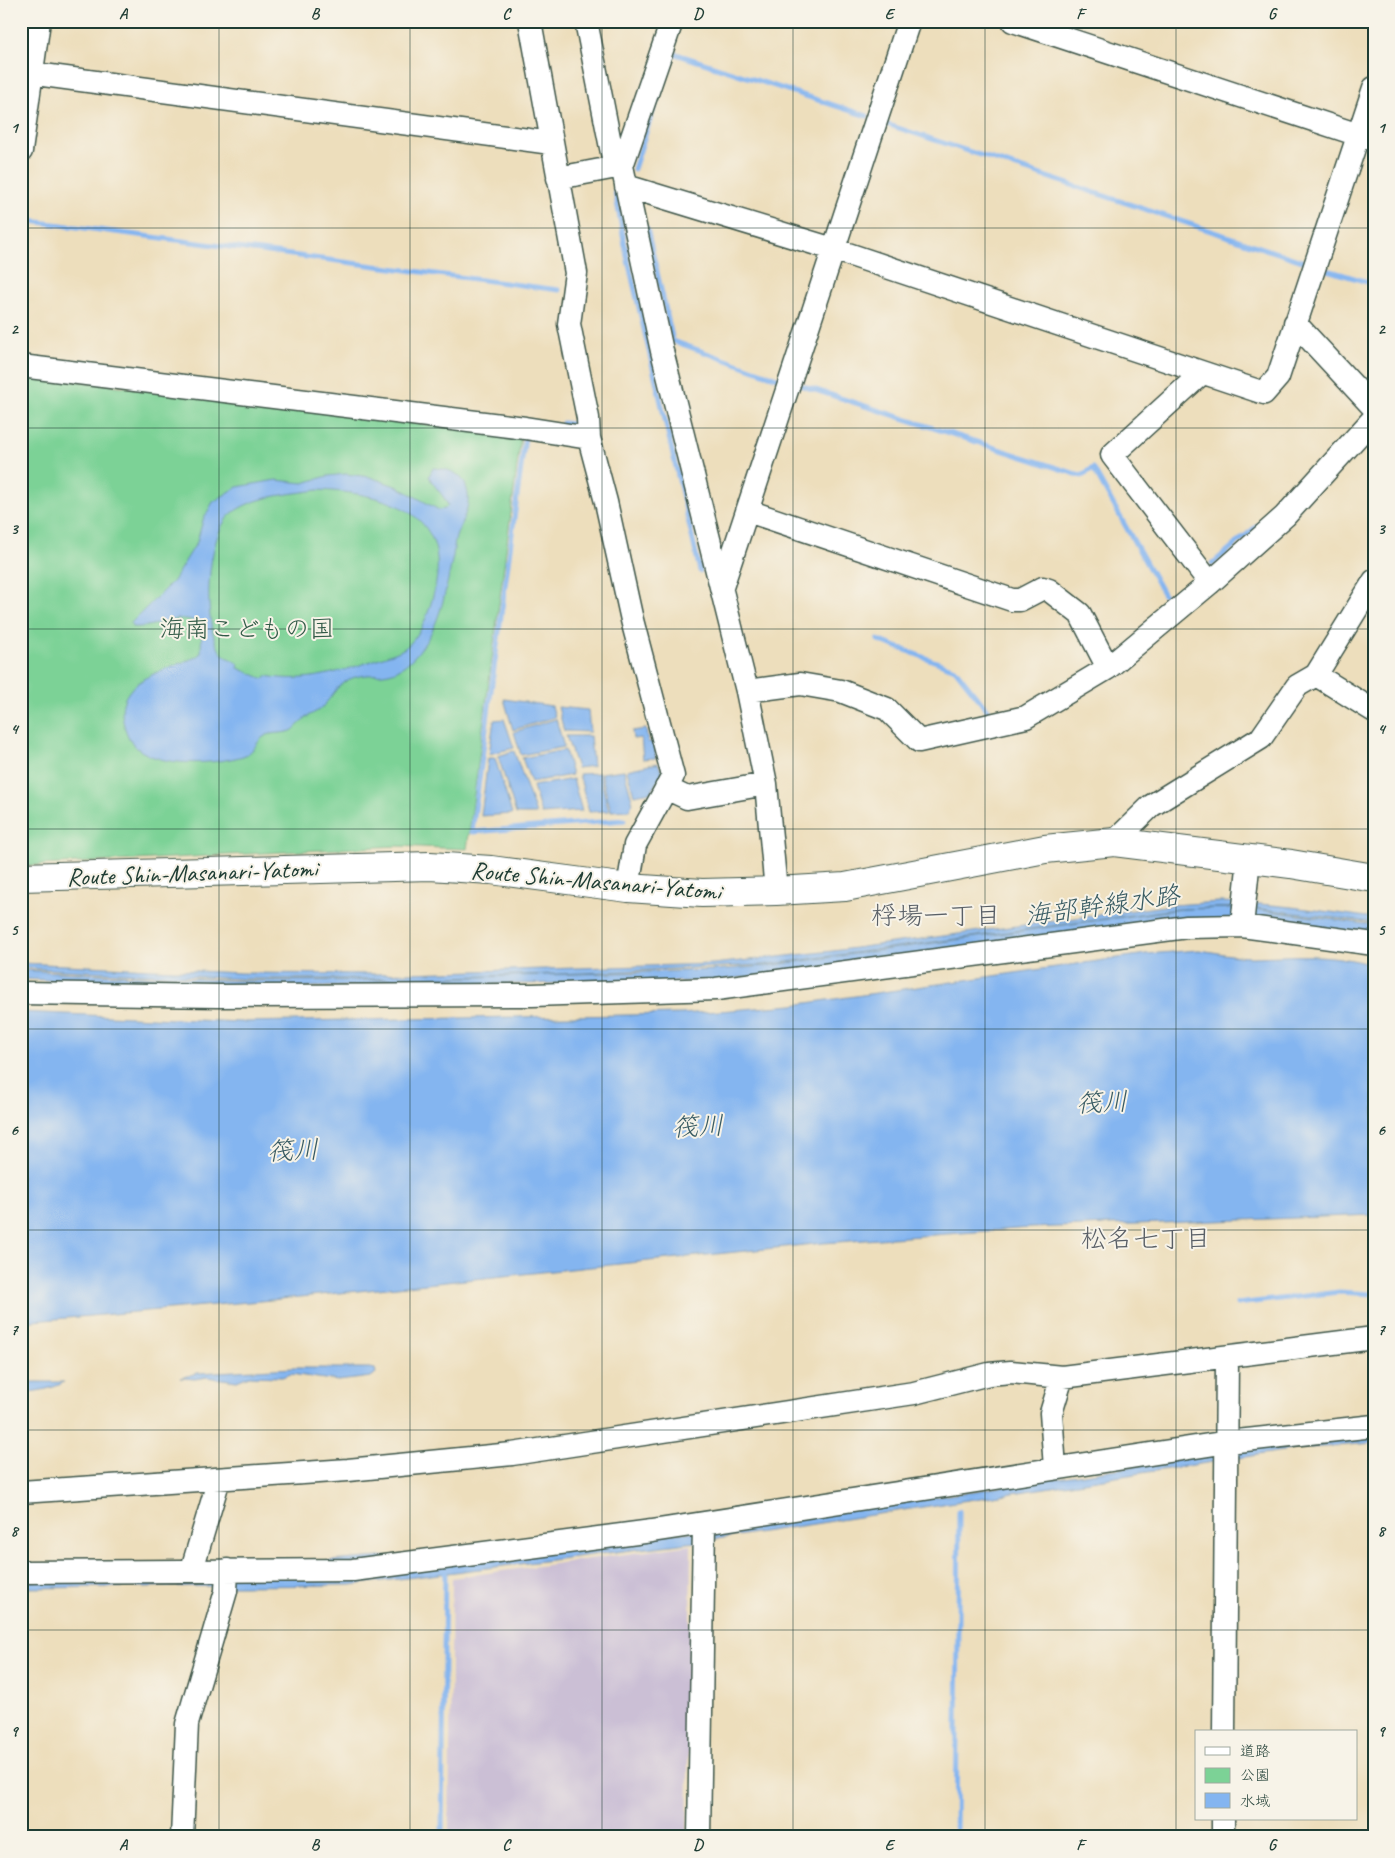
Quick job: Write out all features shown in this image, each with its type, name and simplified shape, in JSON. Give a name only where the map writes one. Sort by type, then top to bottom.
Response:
[{"type":"main road","name":"Route Shin-Masanari-Yatomi","points":[[21,877],[430,866],[491,870],[628,888],[702,893],[776,891],[845,887],[1045,849],[1114,842],[1249,858],[1374,878]]},
{"type":"street","points":[[21,151],[26,72],[38,21]]},
{"type":"street","points":[[530,21],[576,273],[569,324],[588,418],[589,438],[606,502],[632,620],[673,776],[635,846],[628,888]]},
{"type":"street","points":[[586,21],[662,350],[747,691],[766,784],[776,891]]},
{"type":"street","points":[[621,173],[672,21]]},
{"type":"street","points":[[722,587],[909,21]]},
{"type":"street","points":[[1013,21],[1366,137]]},
{"type":"street","points":[[26,72],[551,143]]},
{"type":"street","points":[[558,178],[621,173],[833,249],[1264,393],[1278,377],[1295,323],[1366,137],[1374,88]]},
{"type":"street","points":[[1295,323],[1374,408]]},
{"type":"street","points":[[21,366],[525,428],[589,438]]},
{"type":"street","points":[[1202,372],[1112,454],[1210,583]]},
{"type":"street","points":[[747,691],[800,684],[841,691],[888,709],[919,741],[1026,717],[1108,668],[1210,583],[1285,516],[1374,418]]},
{"type":"street","points":[[748,511],[1012,600],[1020,600],[1044,588],[1049,590],[1080,614],[1108,668]]},
{"type":"street","points":[[1114,842],[1151,806],[1261,738],[1297,686],[1316,675],[1374,581]]},
{"type":"street","points":[[1316,675],[1374,710]]},
{"type":"street","points":[[666,788],[687,798],[766,784]]},
{"type":"street","points":[[1242,924],[1249,858]]},
{"type":"street","points":[[21,993],[216,996],[523,995],[716,989],[1188,927],[1242,924],[1374,944]]},
{"type":"street","points":[[21,1492],[348,1470],[512,1454],[914,1393],[989,1374],[1011,1372],[1062,1377],[1227,1358],[1374,1338]]},
{"type":"street","points":[[1224,1730],[1228,1452],[1227,1358]]},
{"type":"street","points":[[1055,1468],[1051,1413],[1062,1377]]},
{"type":"street","points":[[21,1572],[192,1569],[226,1578],[353,1570],[704,1531],[1055,1468],[1228,1452],[1374,1426]]},
{"type":"street","points":[[192,1569],[219,1479]]},
{"type":"street","points":[[699,1837],[704,1531]]},
{"type":"street","points":[[182,1837],[187,1724],[226,1578]]},
{"type":"street","points":[[1223,1820],[1223,1837]]},
{"type":"shaded area","points":[[691,1545],[687,1837],[449,1837],[452,1578]]},
{"type":"green space","name":"海南こどもの国","points":[[21,374],[521,436],[467,849],[397,846],[21,866]]},
{"type":"water","points":[[433,468],[447,470],[460,476],[467,491],[468,505],[455,539],[448,581],[438,618],[426,641],[409,661],[393,672],[358,676],[348,680],[340,686],[320,709],[305,718],[293,730],[263,737],[248,754],[243,756],[198,763],[180,762],[163,760],[148,755],[136,747],[128,736],[123,718],[123,703],[129,691],[139,682],[152,675],[196,657],[201,653],[202,625],[184,619],[142,627],[132,627],[131,623],[173,581],[197,542],[203,520],[213,502],[237,487],[276,480],[303,483],[328,476],[346,474],[370,477],[398,487],[439,510],[445,509],[448,506],[429,476]],"holes":[[[318,490],[342,492],[389,502],[408,511],[423,524],[433,542],[437,564],[434,592],[427,615],[416,637],[399,651],[324,675],[295,678],[266,676],[264,679],[238,668],[239,664],[226,657],[220,651],[214,638],[211,621],[209,581],[216,542],[222,526],[230,515],[260,500]]]},
{"type":"water","points":[[504,699],[552,706],[555,717],[513,730]]},
{"type":"water","points":[[558,707],[588,710],[590,732],[564,731]]},
{"type":"water","points":[[504,719],[514,748],[489,754],[494,720]]},
{"type":"water","points":[[556,719],[564,747],[521,755],[514,732]]},
{"type":"water","points":[[646,729],[648,742],[654,742],[656,758],[643,759],[641,738],[633,739],[632,731]]},
{"type":"water","points":[[566,736],[590,736],[593,766],[577,768]]},
{"type":"water","points":[[565,750],[572,775],[531,782],[522,758]]},
{"type":"water","points":[[514,751],[536,814],[516,814],[498,756]]},
{"type":"water","points":[[488,758],[495,758],[512,814],[481,816]]},
{"type":"water","points":[[658,763],[662,773],[651,792],[634,795],[627,770]]},
{"type":"water","points":[[624,770],[633,803],[629,810],[611,811],[601,773]]},
{"type":"water","points":[[599,773],[609,811],[589,812],[579,774]]},
{"type":"water","points":[[573,779],[582,811],[541,814],[533,786]]},
{"type":"water","points":[[1220,902],[1278,906],[1374,918],[1374,923],[1246,907],[1176,909],[765,965],[558,974],[373,979],[242,979],[21,968],[21,963],[241,973],[374,974],[713,964],[833,951],[1172,905]]},
{"type":"water","points":[[1246,908],[1374,925],[1374,936],[1244,918],[712,981],[240,988],[21,979],[21,970],[241,981],[373,980],[713,970],[766,966],[1181,909]]},
{"type":"water","name":"筏川","points":[[1199,950],[1246,957],[1329,957],[1374,966],[1374,1215],[1030,1228],[823,1243],[271,1300],[21,1322],[21,1012],[240,1022],[682,1014],[793,1005],[1146,954]]},
{"type":"water","points":[[293,1368],[370,1368],[375,1369],[376,1373],[371,1377],[338,1381],[291,1374],[282,1377],[249,1376],[237,1381],[206,1377],[195,1379],[181,1378],[198,1373]]},
{"type":"water","points":[[21,1382],[64,1382],[50,1388],[21,1392]]},
{"type":"water","points":[[1374,1435],[1374,1443],[1296,1449],[711,1540],[351,1585],[21,1588],[21,1581],[94,1580],[728,1529],[1252,1448]]},
{"type":"waterway","points":[[673,53],[867,116]]},
{"type":"waterway","points":[[634,169],[670,60]]},
{"type":"waterway","points":[[886,124],[1308,263]]},
{"type":"waterway","points":[[615,191],[627,256],[700,571]]},
{"type":"waterway","points":[[23,220],[559,290]]},
{"type":"waterway","points":[[647,229],[673,341],[780,379]]},
{"type":"waterway","points":[[1324,269],[1374,284]]},
{"type":"waterway","points":[[800,385],[1082,476],[1093,468],[1169,604]]},
{"type":"waterway","points":[[563,423],[579,425],[578,422]]},
{"type":"waterway","points":[[525,437],[472,832],[624,820]]},
{"type":"waterway","points":[[1212,564],[1257,526]]},
{"type":"waterway","points":[[878,640],[955,669],[992,716],[995,715]]},
{"type":"waterway","points":[[1237,1304],[1339,1292],[1374,1294]]},
{"type":"waterway","points":[[956,1837],[959,1511]]},
{"type":"waterway","points":[[442,1837],[445,1570]]},
{"type":"district","name":"桴場一丁目","points":[[936,915]]},
{"type":"district","name":"松名七丁目","points":[[1146,1238]]},
{"type":"water label","name":"海部幹線水路","points":[[1102,905]]}]
